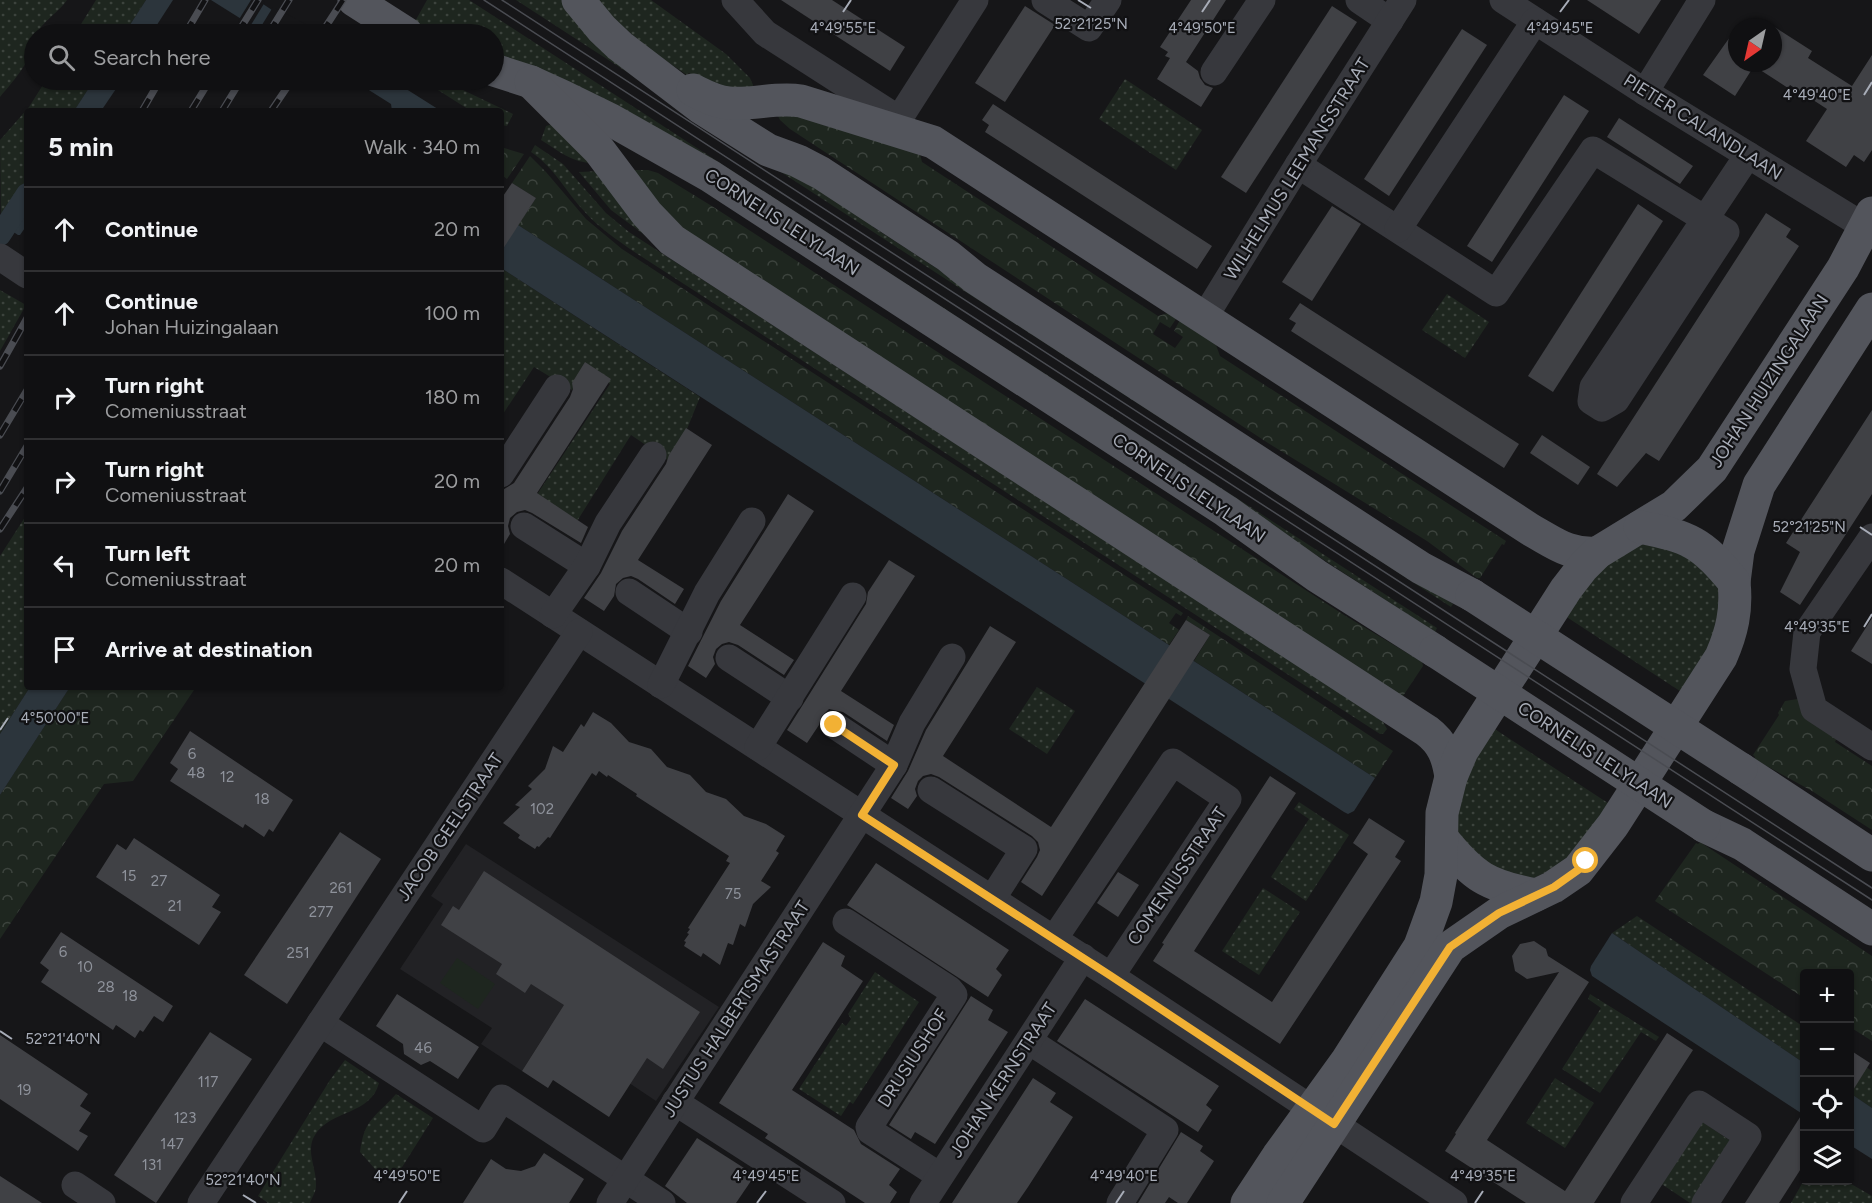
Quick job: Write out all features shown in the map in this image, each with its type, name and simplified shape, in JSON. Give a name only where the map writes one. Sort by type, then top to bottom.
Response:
[{"type":"main road","points":[[354,0],[391,24]]},
{"type":"main road","points":[[578,0],[602,29],[639,61],[700,107],[750,140],[821,173],[948,255],[975,278],[1014,304],[1421,568],[1472,595],[1872,855]]},
{"type":"main road","name":"CORNELIS LELYLAAN","points":[[504,73],[531,82],[611,120],[719,181],[1206,498],[1317,576],[1704,826],[1742,844],[1872,929]]},
{"type":"main road","points":[[659,74],[715,100],[728,103],[780,98],[801,101],[901,126],[933,142],[1531,530],[1565,549],[1582,554],[1597,553]]},
{"type":"main road","points":[[531,82],[599,150],[647,214],[672,240],[1427,731],[1434,736],[1447,755],[1451,777]]},
{"type":"main road","name":"JOHAN HUIZINGALAAN","points":[[1442,838],[1442,813],[1451,777],[1462,751],[1566,589],[1597,553],[1674,506],[1712,469],[1843,268],[1869,223]]},
{"type":"main road","points":[[1247,1203],[1323,1116],[1450,947],[1499,913],[1569,876],[1595,850],[1713,671],[1728,641],[1733,622],[1736,599],[1734,582],[1738,551],[1759,485],[1872,309]]},
{"type":"main road","points":[[1640,527],[1676,534],[1691,540],[1706,551],[1734,582]]},
{"type":"main road","points":[[1442,838],[1462,863],[1478,875],[1509,890],[1536,895]]},
{"type":"main road","points":[[1282,1203],[1346,1062],[1420,946],[1436,902],[1441,875],[1442,838]]},
{"type":"street","points":[[735,0],[765,33],[901,126],[975,0]]},
{"type":"street","points":[[1045,0],[1089,28],[1108,0]]},
{"type":"street","points":[[1214,72],[1262,0]]},
{"type":"street","name":"WILHELMUS LEEMANSSTRAAT","points":[[1204,318],[1396,10],[1359,0]]},
{"type":"street","name":"PIETER CALANDLAAN","points":[[1503,0],[1645,92],[1748,155],[1869,223]]},
{"type":"street","points":[[1645,92],[1702,0]]},
{"type":"street","points":[[1398,229],[1535,21]]},
{"type":"street","points":[[1298,165],[1496,293],[1593,150],[1706,219],[1726,232],[1616,400],[1602,408],[1591,401],[1593,387],[1706,219],[1748,155]]},
{"type":"street","points":[[504,469],[557,388]]},
{"type":"street","points":[[553,615],[587,566],[608,523],[653,455]]},
{"type":"street","points":[[661,685],[707,593],[752,521]]},
{"type":"street","points":[[524,526],[587,566]]},
{"type":"street","points":[[1872,537],[1808,632],[1803,669],[1814,709],[1872,747]]},
{"type":"street","points":[[504,583],[1083,957],[1454,1203]]},
{"type":"street","points":[[629,592],[689,632]]},
{"type":"street","points":[[758,747],[853,596]]},
{"type":"street","name":"JACOB GEELSTRAAT","points":[[208,1201],[320,1023],[579,632]]},
{"type":"street","points":[[862,815],[894,765],[912,723],[952,657]]},
{"type":"street","points":[[729,658],[790,698]]},
{"type":"street","points":[[834,725],[894,765]]},
{"type":"street","name":"COMENIUSSTRAAT","points":[[1054,939],[1173,762],[1228,799],[1111,976]]},
{"type":"street","points":[[931,790],[1023,849],[992,899]]},
{"type":"street","name":"JUSTUS HALBERTSMASTRAAT","points":[[610,1203],[862,815]]},
{"type":"street","name":"DRUSIUSHOF","points":[[846,922],[949,989],[954,995],[869,1127],[870,1131],[940,1176]]},
{"type":"street","name":"JOHAN KERNSTRAAT","points":[[923,1203],[1083,957]]},
{"type":"street","points":[[320,1023],[483,1129],[502,1098],[662,1203]]},
{"type":"street","points":[[1029,1041],[1165,1130],[1120,1203]]},
{"type":"street","points":[[675,1102],[832,1203]]},
{"type":"street","points":[[1634,1203],[1699,1104],[1748,1136],[1705,1203]]},
{"type":"street","points":[[75,1185],[102,1203]]},
{"type":"shaded area","points":[[146,0],[173,0],[157,24],[130,24]]},
{"type":"shaded area","points":[[211,0],[257,0],[278,14],[272,24],[249,24]]},
{"type":"shaded area","points":[[88,90],[115,90],[103,108],[76,108]]},
{"type":"shaded area","points":[[369,90],[408,90],[436,108],[392,108],[391,104]]},
{"type":"shaded area","points":[[24,188],[24,229],[0,264],[0,246],[11,229],[1,223]]},
{"type":"shaded area","points":[[504,216],[1375,778],[1354,811],[1348,814],[504,270]]},
{"type":"shaded area","points":[[28,690],[68,690],[0,795],[0,734]]},
{"type":"shaded area","points":[[466,844],[719,1007],[656,1101],[574,1046],[550,1027],[522,1071],[481,1044],[492,1028],[400,969],[443,904],[431,896]]},
{"type":"shaded area","points":[[1612,933],[1800,1060],[1800,1112],[1592,976],[1591,966]]},
{"type":"shaded area","points":[[1854,1096],[1872,1108],[1872,1159],[1854,1148]]},
{"type":"green space","points":[[0,0],[67,0],[44,24],[24,24],[24,65],[0,97]]},
{"type":"green space","points":[[96,0],[146,0],[130,24],[81,24]]},
{"type":"green space","points":[[427,0],[469,0],[1437,628],[1435,632],[748,186],[504,63],[504,24],[414,24]]},
{"type":"green space","points":[[516,0],[563,0],[867,210],[873,227],[1453,604],[1451,607]]},
{"type":"green space","points":[[592,0],[651,0],[726,54],[750,78],[756,92],[730,96],[689,73],[687,75],[650,50]]},
{"type":"green space","points":[[1125,79],[1202,130],[1176,170],[1099,119]]},
{"type":"green space","points":[[40,90],[88,90],[76,108],[29,107]]},
{"type":"green space","points":[[438,90],[463,90],[500,108],[466,108]]},
{"type":"green space","points":[[773,106],[920,154],[922,162],[1158,316],[1171,312],[1178,316],[1170,328],[1160,322],[1153,334],[1175,348],[1183,337],[1174,331],[1181,318],[1216,345],[1220,356],[1506,541],[1504,545],[1502,544],[1480,578],[1477,578],[1427,541],[1268,443],[790,129],[780,120]]},
{"type":"green space","points":[[504,110],[513,114],[507,126],[504,126]]},
{"type":"green space","points":[[24,113],[24,188],[1,223],[0,140]]},
{"type":"green space","points":[[557,123],[596,163],[573,159],[541,140],[546,126]]},
{"type":"green space","points":[[535,145],[563,164],[606,213],[629,232],[1346,697],[1383,722],[1387,729],[1380,734],[629,248],[602,228],[577,204],[553,172],[531,152]]},
{"type":"green space","points":[[504,148],[524,154],[507,179],[504,177]]},
{"type":"green space","points":[[530,156],[586,219],[622,249],[1183,613],[1181,616],[1176,613],[1169,623],[1179,630],[1169,645],[518,225],[536,198],[512,183]]},
{"type":"green space","points":[[648,170],[658,173],[715,208],[1344,615],[1422,662],[1423,666],[1401,699],[706,252],[628,171]]},
{"type":"green space","points":[[602,171],[646,236],[611,210],[579,172]]},
{"type":"green space","points":[[504,270],[700,397],[685,434],[668,460],[631,435],[574,526],[534,499],[610,384],[586,369],[572,390],[534,367],[504,412]]},
{"type":"green space","points":[[0,290],[24,304],[24,309],[0,351]]},
{"type":"green space","points":[[1447,294],[1489,322],[1465,358],[1422,330]]},
{"type":"green space","points":[[24,519],[24,690],[28,690],[0,734],[0,556]]},
{"type":"green space","points":[[1647,543],[1684,552],[1718,585],[1723,617],[1686,695],[1562,614],[1576,593],[1622,551]]},
{"type":"green space","points":[[1188,616],[1393,751],[1375,778],[1194,661],[1210,635],[1186,620]]},
{"type":"green space","points":[[1037,687],[1075,711],[1047,754],[1009,729]]},
{"type":"green space","points":[[68,690],[194,690],[133,781],[104,784],[0,939],[0,795]]},
{"type":"green space","points":[[1804,698],[1840,730],[1835,742],[1872,766],[1872,830],[1812,791],[1754,759],[1753,755],[1779,715],[1785,701]]},
{"type":"green space","points":[[1490,726],[1614,807],[1573,859],[1532,879],[1489,866],[1458,835],[1455,809]]},
{"type":"green space","points":[[1299,802],[1349,835],[1306,901],[1271,877],[1309,819],[1294,809]]},
{"type":"green space","points":[[1700,842],[1872,956],[1872,1041],[1854,1030],[1854,969],[1800,969],[1800,995],[1655,901],[1696,843]]},
{"type":"green space","points":[[1263,888],[1300,912],[1259,975],[1222,951]]},
{"type":"green space","points":[[1637,916],[1800,1024],[1800,1060],[1612,933]]},
{"type":"green space","points":[[457,958],[495,984],[478,1009],[440,983]]},
{"type":"green space","points":[[875,972],[919,1002],[853,1104],[850,1102],[841,1116],[799,1089],[842,1023],[846,1026],[851,1019],[848,1014]]},
{"type":"green space","points":[[1590,994],[1659,1037],[1656,1041],[1641,1032],[1600,1093],[1562,1069],[1601,1008],[1588,999]]},
{"type":"green space","points":[[1854,1059],[1872,1071],[1872,1108],[1854,1096]]},
{"type":"green space","points":[[345,1060],[379,1083],[375,1093],[359,1107],[330,1121],[315,1135],[311,1153],[316,1186],[310,1203],[268,1203],[258,1196],[330,1080]]},
{"type":"green space","points":[[1555,1078],[1594,1103],[1565,1148],[1526,1123]]},
{"type":"green space","points":[[396,1094],[433,1118],[394,1180],[375,1169],[360,1152],[364,1132],[368,1125]]},
{"type":"green space","points":[[1701,1121],[1735,1144],[1696,1203],[1690,1203],[1660,1183]]},
{"type":"green space","points":[[1801,1185],[1853,1185],[1872,1196],[1872,1203],[1791,1203]]},
{"type":"pier","points":[[251,0],[265,2],[251,24],[243,24],[238,21]]},
{"type":"pier","points":[[273,7],[306,24],[263,24]]},
{"type":"pier","points":[[0,223],[21,237],[0,267],[0,241],[7,230]]},
{"type":"building","points":[[781,0],[832,0],[905,47],[890,71]]},
{"type":"building","points":[[1191,0],[1226,0],[1186,62],[1198,71],[1205,85],[1213,88],[1201,107],[1157,79],[1170,58],[1165,56],[1168,52],[1160,47]]},
{"type":"building","points":[[1587,0],[1661,0],[1639,34]]},
{"type":"building","points":[[1025,6],[1055,25],[1005,102],[975,83]]},
{"type":"building","points":[[1332,6],[1357,22],[1246,193],[1221,177]]},
{"type":"building","points":[[1462,29],[1487,45],[1389,196],[1364,179]]},
{"type":"building","points":[[1782,32],[1812,51],[1808,58],[1852,86],[1872,55],[1872,150],[1864,162],[1854,155],[1846,167],[1806,141],[1827,109],[1790,85],[1788,88],[1763,72],[1782,72]]},
{"type":"building","points":[[1728,40],[1728,72],[1750,72],[1735,96],[1703,75]]},
{"type":"building","points":[[1564,95],[1589,111],[1492,262],[1467,246]]},
{"type":"building","points":[[993,104],[1212,246],[1197,269],[985,132],[989,125],[982,120]]},
{"type":"building","points":[[1619,118],[1693,166],[1680,184],[1607,137]]},
{"type":"building","points":[[512,183],[536,198],[504,247],[504,195]]},
{"type":"building","points":[[1638,204],[1663,221],[1553,392],[1528,376]]},
{"type":"building","points":[[1332,206],[1361,224],[1312,301],[1282,282]]},
{"type":"building","points":[[1766,213],[1791,229],[1786,237],[1799,246],[1659,461],[1646,453],[1617,487],[1597,474]]},
{"type":"building","points":[[1300,303],[1519,444],[1504,468],[1291,331],[1296,323],[1289,319]]},
{"type":"building","points":[[585,362],[611,379],[537,493],[588,527],[581,543],[525,510],[517,512],[510,518],[508,526],[510,534],[504,544],[504,489],[514,483],[570,397],[573,389],[572,383]]},
{"type":"building","points":[[1872,410],[1872,494],[1800,605],[1780,592],[1800,552],[1786,543]]},
{"type":"building","points":[[686,428],[712,445],[638,560],[684,589],[675,604],[638,579],[631,576],[623,578],[616,584],[614,596],[604,611],[584,598],[601,573],[622,531],[666,464]]},
{"type":"building","points":[[1542,435],[1590,467],[1578,485],[1530,453]]},
{"type":"building","points":[[788,494],[814,511],[740,625],[794,660],[784,675],[738,645],[729,642],[716,649],[713,657],[715,664],[706,678],[688,666],[721,601]]},
{"type":"building","points":[[889,560],[915,576],[841,691],[894,725],[887,741],[843,712],[829,709],[821,717],[819,725],[807,743],[787,730],[866,604],[868,592]]},
{"type":"building","points":[[1872,618],[1872,664],[1851,651]]},
{"type":"building","points":[[1186,620],[1210,635],[1042,896],[1021,882],[1040,850],[1038,842],[1032,836],[931,774],[923,776],[918,781],[915,789],[917,796],[908,809],[891,798],[908,771],[926,730],[990,626],[1016,642],[943,756],[1051,827]]},
{"type":"building","points":[[593,712],[611,723],[629,742],[651,749],[667,767],[690,775],[706,792],[726,799],[744,816],[766,824],[785,836],[776,851],[779,853],[761,881],[771,887],[753,904],[745,927],[740,924],[733,945],[728,943],[720,965],[703,953],[701,957],[684,946],[686,942],[684,941],[689,934],[687,933],[690,929],[688,928],[730,863],[726,861],[729,856],[636,796],[637,794],[608,775],[607,777],[599,771],[596,776],[592,773],[550,838],[548,837],[535,849],[518,838],[520,835],[503,823],[520,807],[515,805],[532,789],[528,786],[545,769],[553,746],[563,752],[581,724],[584,727]]},
{"type":"building","points":[[190,731],[293,800],[273,832],[269,829],[264,837],[245,824],[243,828],[170,781],[178,769],[170,763]]},
{"type":"building","points":[[1270,776],[1296,793],[1194,951],[1272,1002],[1368,854],[1353,843],[1369,818],[1405,841],[1395,857],[1401,861],[1280,1044],[1153,961],[1164,944],[1162,943]]},
{"type":"building","points":[[340,832],[381,859],[287,1004],[244,975]]},
{"type":"building","points":[[134,838],[220,895],[212,907],[221,912],[199,945],[96,877],[117,844],[126,850]]},
{"type":"building","points":[[876,863],[1009,950],[996,969],[1002,975],[988,997],[847,905]]},
{"type":"building","points":[[484,871],[700,1012],[663,1069],[647,1058],[609,1117],[553,1080],[548,1088],[522,1071],[564,1005],[531,984],[525,993],[496,974],[502,964],[441,925],[453,906],[459,910]]},
{"type":"building","points":[[1118,872],[1139,885],[1118,917],[1097,903]]},
{"type":"building","points":[[61,932],[173,1006],[163,1022],[154,1016],[143,1032],[140,1030],[135,1038],[116,1025],[113,1030],[41,982],[49,970],[40,963]]},
{"type":"building","points":[[1534,941],[1546,949],[1548,956],[1589,982],[1487,1140],[1565,1191],[1667,1033],[1693,1050],[1594,1203],[1526,1203],[1445,1151],[1559,972],[1527,979],[1515,971],[1512,956],[1520,944]]},
{"type":"building","points":[[823,942],[845,956],[841,966],[863,981],[792,1090],[854,1130],[861,1144],[900,1169],[889,1185],[897,1192],[890,1203],[865,1203],[765,1138],[768,1134],[719,1103]]},
{"type":"building","points":[[397,994],[479,1047],[458,1079],[430,1061],[421,1065],[404,1054],[403,1044],[376,1026]]},
{"type":"building","points":[[971,996],[993,1010],[988,1020],[1008,1032],[935,1144],[915,1132],[911,1139],[889,1125]]},
{"type":"building","points":[[1085,999],[1219,1086],[1206,1105],[1212,1110],[1198,1132],[1057,1041]]},
{"type":"building","points":[[210,1032],[252,1059],[156,1203],[114,1175]]},
{"type":"building","points":[[0,1035],[88,1094],[80,1106],[91,1113],[79,1131],[88,1136],[78,1151],[0,1099]]},
{"type":"building","points":[[1854,1053],[1870,1063],[1854,1089]]},
{"type":"building","points":[[1033,1078],[1056,1093],[1050,1102],[1073,1117],[1028,1187],[1017,1203],[952,1203]]},
{"type":"building","points":[[1800,1117],[1800,1170],[1779,1203],[1745,1203]]},
{"type":"building","points":[[1181,1132],[1203,1146],[1200,1151],[1214,1161],[1187,1203],[1178,1203],[1169,1197],[1165,1203],[1138,1203]]},
{"type":"building","points":[[697,1138],[755,1175],[736,1203],[687,1203],[665,1186]]},
{"type":"building","points":[[544,1153],[584,1179],[569,1203],[463,1203],[491,1159],[506,1169],[521,1171],[535,1166]]},
{"type":"building","points":[[0,1176],[42,1203],[0,1203]]},
{"type":"waterway","points":[[0,235],[24,199]]},
{"type":"tram line","points":[[484,0],[1872,900]]},
{"type":"tram line","points":[[502,0],[1872,888]]},
{"type":"railway","points":[[191,24],[205,0]]},
{"type":"railway","points":[[243,24],[258,0]]},
{"type":"railway","points":[[274,24],[289,0]]},
{"type":"railway","points":[[327,24],[343,0]]},
{"type":"railway","points":[[144,108],[154,90]]},
{"type":"railway","points":[[193,108],[204,90]]},
{"type":"railway","points":[[224,108],[235,90]]},
{"type":"railway","points":[[273,108],[285,90]]},
{"type":"railway","points":[[0,366],[24,323]]},
{"type":"railway","points":[[0,435],[24,395]]},
{"type":"railway","points":[[0,491],[24,451]]},
{"type":"railway","points":[[0,529],[24,493]]},
{"type":"route","points":[[834,725],[894,765],[862,815],[1334,1124],[1450,947],[1499,913],[1554,887],[1578,870],[1586,861]]}]
